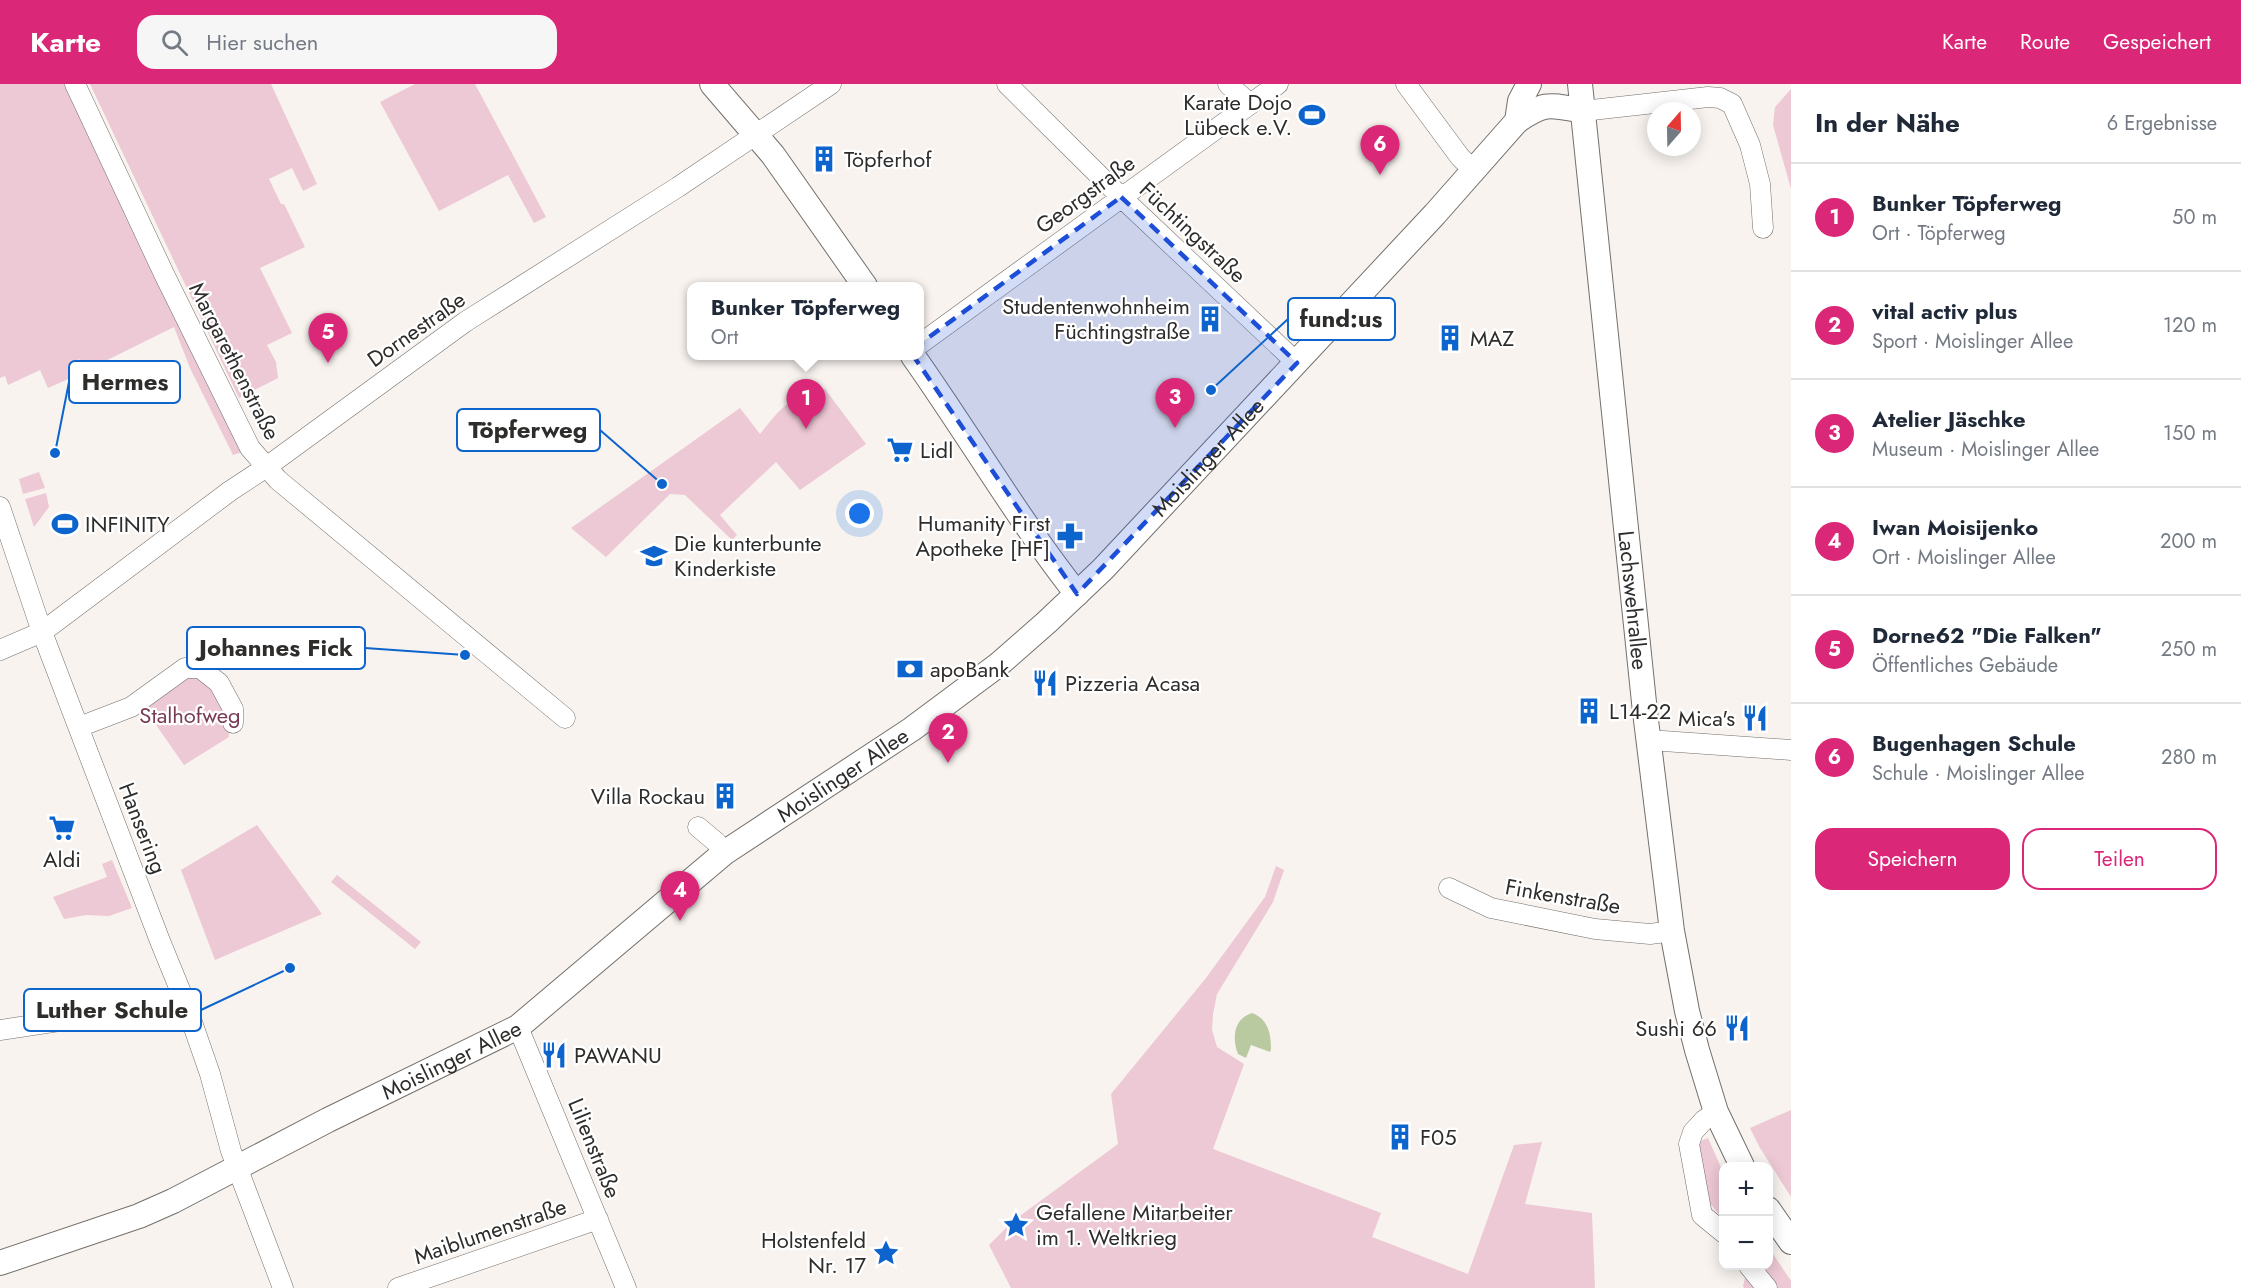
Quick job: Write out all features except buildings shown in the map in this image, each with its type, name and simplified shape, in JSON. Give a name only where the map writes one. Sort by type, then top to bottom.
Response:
[{"type":"main road","points":[[712,84],[773,155],[862,282]]},
{"type":"main road","name":"Moislinger Allee","points":[[0,1263],[139,1216],[215,1181],[328,1120],[518,1027],[724,853],[953,698],[1031,637],[1077,594],[1297,363],[1474,171],[1516,121],[1520,101],[1529,84]]},
{"type":"main road","name":"Lachswehrallee","points":[[1580,84],[1649,740],[1672,931],[1687,1011],[1716,1112],[1740,1162]]},
{"type":"main road","points":[[1516,121],[1540,106],[1550,105],[1583,111]]},
{"type":"main road","points":[[916,360],[959,420],[989,471],[1077,594]]},
{"type":"main road","points":[[1773,1216],[1791,1242]]},
{"type":"street","name":"Margarethenstraße","points":[[75,84],[207,363],[250,448],[266,468],[566,718]]},
{"type":"street","name":"Dornestraße","points":[[0,650],[42,632],[230,491],[266,468],[465,322],[678,187],[831,84]]},
{"type":"street","name":"Füchtingstraße","points":[[1007,84],[1121,197],[1297,363]]},
{"type":"street","points":[[1228,84],[1250,104]]},
{"type":"street","name":"Georgstraße","points":[[924,341],[1278,84]]},
{"type":"street","points":[[1406,84],[1454,149],[1474,171]]},
{"type":"street","points":[[1583,111],[1708,97],[1720,98],[1732,104],[1750,145],[1760,184],[1763,228]]},
{"type":"street","name":"Hansering","points":[[0,507],[42,632],[185,1002],[238,1167],[283,1288]]},
{"type":"street","points":[[79,727],[131,707],[185,668],[200,668],[219,683],[233,709],[233,723]]},
{"type":"street","points":[[1649,740],[1791,750]]},
{"type":"street","points":[[698,827],[716,842],[724,853]]},
{"type":"street","name":"Finkenstraße","points":[[1449,888],[1491,908],[1595,929],[1650,934],[1672,931]]},
{"type":"street","points":[[0,1030],[185,1002]]},
{"type":"street","name":"Lilienstraße","points":[[518,1027],[626,1288]]},
{"type":"street","points":[[1716,1112],[1704,1120],[1693,1132],[1689,1144],[1702,1215],[1719,1229]]},
{"type":"street","name":"Maiblumenstraße","points":[[398,1288],[598,1219]]},
{"type":"street","points":[[1752,1270],[1767,1288]]},
{"type":"highlighted area","points":[[1121,197],[1297,363],[1077,594],[910,351]]},
{"type":"green space","points":[[0,84],[64,84],[242,452],[233,455],[190,368],[174,327],[85,371],[80,359],[69,365],[75,376],[48,388],[40,370],[8,385],[5,376],[0,378]]},
{"type":"green space","points":[[90,84],[271,84],[317,184],[303,191],[292,168],[269,179],[305,247],[260,268],[292,333],[267,345],[276,362],[278,378],[239,398]]},
{"type":"green space","points":[[415,84],[475,84],[546,217],[534,223],[508,175],[439,211],[380,102]]},
{"type":"green space","points":[[1791,89],[1791,189],[1773,125],[1775,107]]},
{"type":"green space","points":[[825,389],[866,444],[800,490],[776,462],[720,515],[737,535],[732,540],[685,495],[670,494],[606,557],[571,528],[740,408],[760,434],[774,417],[794,399]]},
{"type":"green space","points":[[39,472],[45,488],[23,494],[19,479]]},
{"type":"green space","points":[[46,493],[49,507],[34,527],[25,499]]},
{"type":"green space","name":"Stalhofweg","points":[[187,675],[207,684],[214,690],[223,706],[229,737],[184,765],[145,709]]},
{"type":"green space","points":[[257,825],[322,914],[215,960],[181,870]]},
{"type":"green space","points":[[112,860],[132,908],[109,916],[86,915],[64,919],[53,897],[107,877],[102,864]]},
{"type":"green space","points":[[1276,866],[1284,870],[1273,902],[1217,994],[1212,1030],[1217,1047],[1244,1064],[1213,1149],[1381,1213],[1372,1237],[1468,1274],[1514,1145],[1542,1142],[1525,1204],[1592,1213],[1595,1288],[1011,1288],[989,1245],[1013,1221],[1118,1144],[1111,1094],[1206,978],[1265,897]]},
{"type":"green space","points":[[337,875],[421,942],[415,949],[331,882]]},
{"type":"green space","points":[[1791,1110],[1791,1197],[1773,1169],[1773,1162],[1769,1162],[1750,1128]]},
{"type":"green space","points":[[1708,1138],[1719,1163],[1719,1214],[1708,1201],[1698,1142]]},
{"type":"green space","points":[[1773,1254],[1791,1281],[1791,1288],[1744,1288],[1747,1270],[1773,1270]]},
{"type":"shaded area","points":[[1252,1013],[1265,1023],[1271,1049],[1270,1052],[1251,1045],[1246,1058],[1238,1054],[1235,1036],[1241,1020]]},
{"type":"place","name":"Karate Dojo Lübeck e.V.","points":[[1312,115]]},
{"type":"place","name":"Töpferhof","points":[[824,159]]},
{"type":"place","name":"Bugenhagen Schule","points":[[1380,175]]},
{"type":"place","name":"Studentenwohnheim Füchtingstraße","points":[[1210,319]]},
{"type":"place","name":"MAZ","points":[[1450,338]]},
{"type":"place","name":"Dorne62 \"Die Falken\"","points":[[328,363]]},
{"type":"place","name":"fund:us","points":[[1211,390]]},
{"type":"place","name":"Atelier Jäschke","points":[[1175,428]]},
{"type":"place","name":"Bunker Töpferweg","points":[[806,429]]},
{"type":"place","name":"Lidl","points":[[900,450]]},
{"type":"place","name":"Hermes","points":[[55,453]]},
{"type":"place","name":"Töpferweg","points":[[662,484]]},
{"type":"place","name":"INFINITY","points":[[65,524]]},
{"type":"place","name":"Humanity First Apotheke [HF]","points":[[1070,536]]},
{"type":"place","name":"Die kunterbunte Kinderkiste","points":[[654,556]]},
{"type":"place","name":"Johannes Fick","points":[[465,655]]},
{"type":"place","name":"apoBank","points":[[910,669]]},
{"type":"place","name":"Pizzeria Acasa","points":[[1045,683]]},
{"type":"place","name":"L14-22","points":[[1589,711]]},
{"type":"place","name":"Mica's","points":[[1755,718]]},
{"type":"place","name":"vital activ plus","points":[[948,763]]},
{"type":"place","name":"Villa Rockau","points":[[725,796]]},
{"type":"place","name":"Aldi","points":[[62,828]]},
{"type":"place","name":"Iwan Moisijenko","points":[[680,921]]},
{"type":"place","name":"Luther Schule","points":[[290,968]]},
{"type":"place","name":"Sushi 66","points":[[1737,1028]]},
{"type":"place","name":"PAWANU","points":[[554,1055]]},
{"type":"place","name":"F05","points":[[1400,1137]]},
{"type":"place","name":"Gefallene Mitarbeiter im 1. Weltkrieg","points":[[1016,1225]]},
{"type":"place","name":"Holstenfeld Nr. 17","points":[[886,1253]]}]
